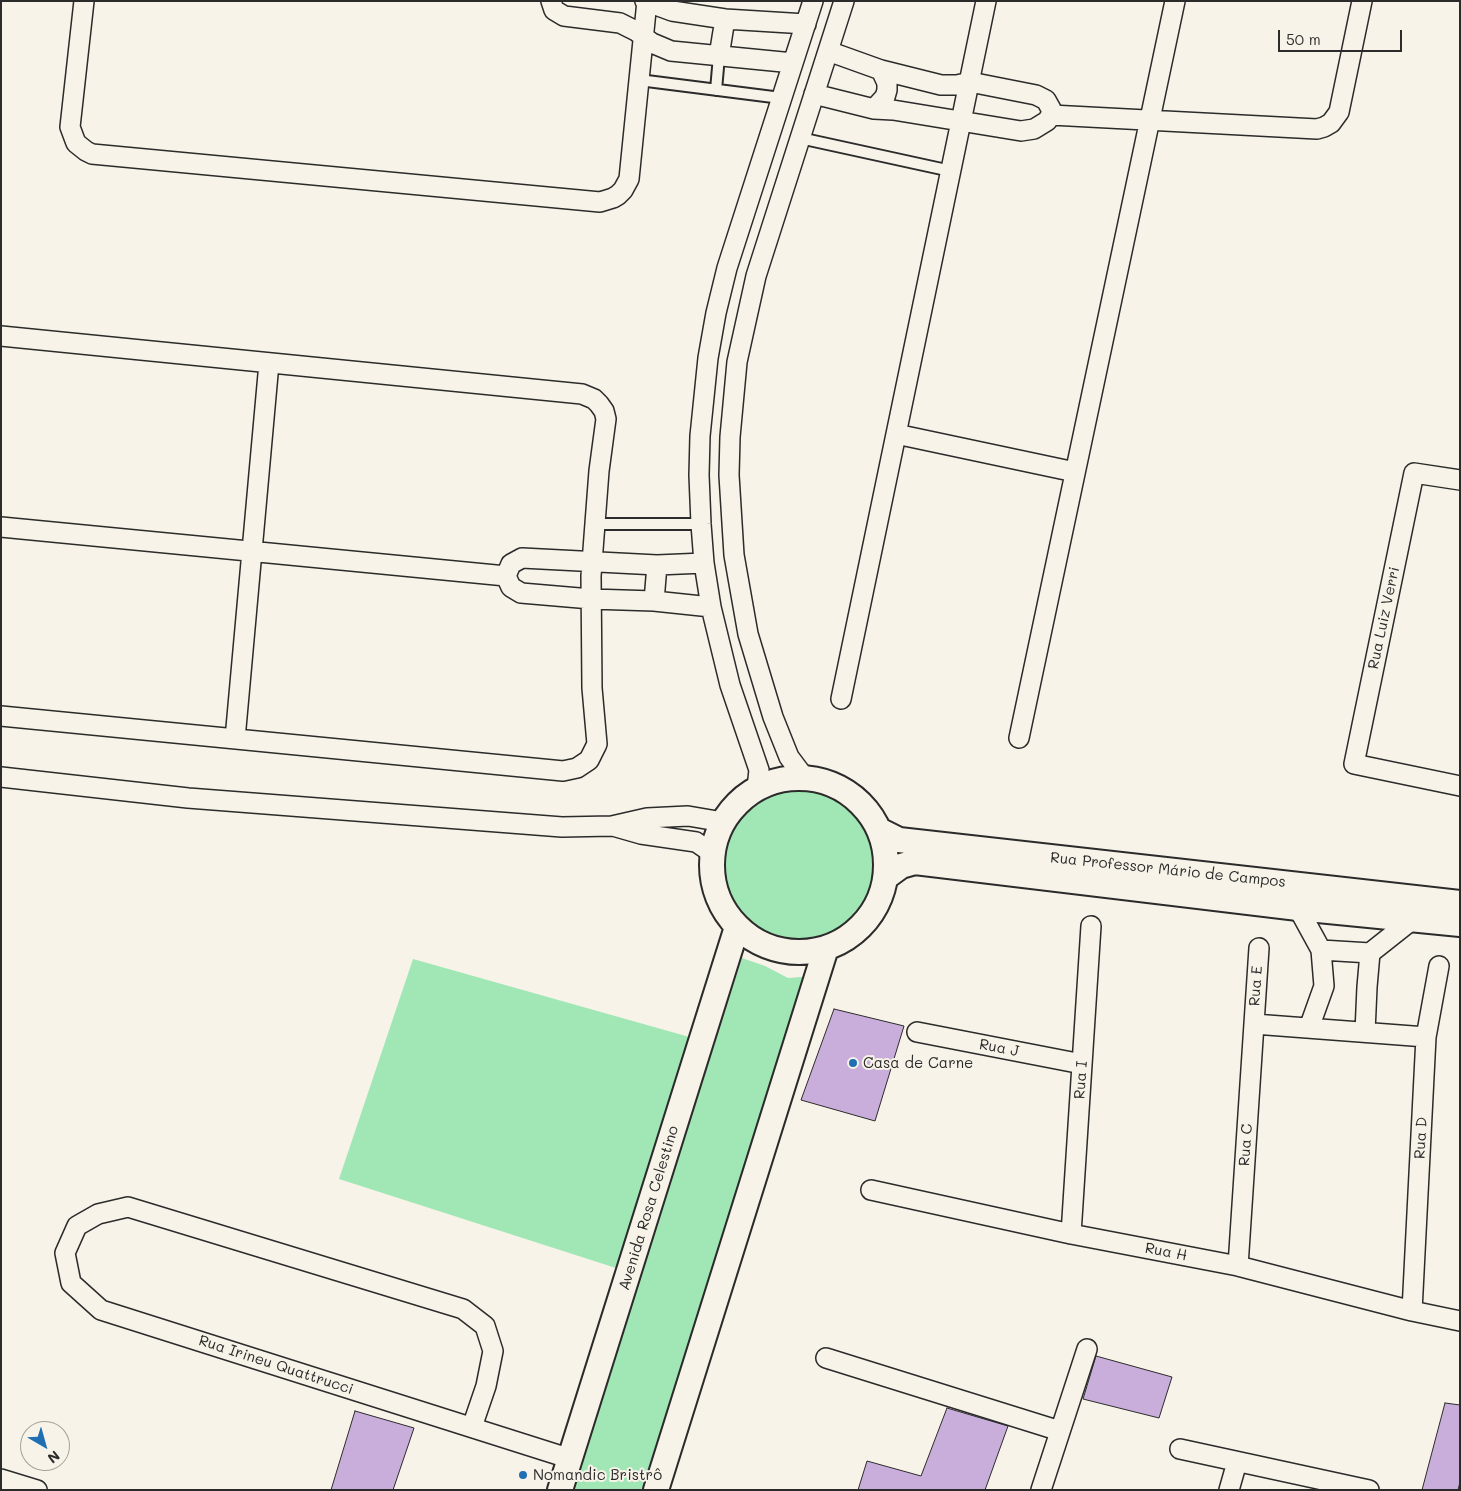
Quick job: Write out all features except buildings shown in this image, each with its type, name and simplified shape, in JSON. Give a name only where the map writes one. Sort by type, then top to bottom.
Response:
[{"type":"street","points":[[84,1],[70,128],[76,143],[92,154],[600,202],[607,201],[618,195],[629,179],[646,2],[672,12],[725,19],[806,24]]},
{"type":"street","points":[[551,1],[554,10],[564,16],[620,23],[636,31],[652,44],[670,51],[793,63]]},
{"type":"street","points":[[757,788],[759,770],[730,685],[711,607],[704,563],[701,524],[700,436],[708,358],[720,295],[740,225],[813,1]]},
{"type":"street","points":[[804,777],[789,758],[773,718],[748,634],[734,555],[729,475],[732,409],[737,362],[754,285],[768,234],[844,1]]},
{"type":"street","points":[[841,699],[986,1]]},
{"type":"street","points":[[1019,738],[1175,1]]},
{"type":"street","points":[[814,94],[874,108],[1021,131],[1028,131],[1041,126],[1052,115],[1317,129],[1330,123],[1339,112],[1362,1]]},
{"type":"street","points":[[719,56],[725,19]]},
{"type":"street","points":[[828,51],[882,70],[941,85],[957,85],[970,82],[1041,96],[1049,104],[1052,115]]},
{"type":"street","points":[[874,108],[885,97],[887,90],[887,83],[882,70]]},
{"type":"street","points":[[740,225],[768,234]]},
{"type":"street","points":[[1,336],[582,394],[599,404],[604,411],[606,419],[594,524],[592,561],[592,688],[597,744],[589,760],[578,768],[563,771],[1,716]]},
{"type":"street","points":[[235,739],[269,363]]},
{"type":"street","points":[[896,434],[1076,472]]},
{"type":"street","name":"Rua Luiz Verri","points":[[1460,480],[1414,473],[1354,764],[1460,786]]},
{"type":"street","points":[[699,475],[729,475]]},
{"type":"street","points":[[1,527],[506,576]]},
{"type":"street","points":[[704,563],[657,565],[522,558],[510,564],[506,576],[511,587],[521,593],[591,599],[654,601],[711,607]]},
{"type":"street","points":[[654,601],[657,565]]},
{"type":"street","points":[[1,776],[188,798],[562,827],[612,826],[647,818],[688,816],[723,822]]},
{"type":"street","points":[[804,777],[835,785],[862,803],[880,830],[886,853],[886,877],[876,908],[866,921],[848,937],[826,948],[810,952],[794,952],[778,950],[763,945],[736,927],[726,914],[719,900],[711,869],[716,837],[732,809],[744,797],[757,788],[772,782],[804,777]]},
{"type":"street","points":[[612,826],[641,834],[696,842],[712,853]]},
{"type":"street","name":"Rua Professor Mário de Campos","points":[[880,830],[899,840],[1301,897],[1413,919],[1460,924]]},
{"type":"street","name":"Rua Professor Mário de Campos","points":[[886,877],[901,866],[915,862],[1301,897],[1454,900]]},
{"type":"street","points":[[1301,897],[1321,950],[1324,986],[1309,1028]]},
{"type":"street","points":[[1321,950],[1370,953],[1413,919]]},
{"type":"street","name":"Rua I","points":[[1071,1234],[1091,926]]},
{"type":"street","name":"Avenida Rosa Celestino","points":[[560,1490],[736,927]]},
{"type":"street","points":[[656,1490],[826,948]]},
{"type":"street","name":"Rua E","points":[[1254,1024],[1259,948]]},
{"type":"street","points":[[1365,1032],[1370,953]]},
{"type":"street","name":"Rua D","points":[[1412,1311],[1426,1037],[1438,966]]},
{"type":"street","points":[[1254,1024],[1426,1037]]},
{"type":"street","name":"Rua C","points":[[1238,1266],[1254,1024]]},
{"type":"street","name":"Rua J","points":[[917,1032],[1082,1064]]},
{"type":"street","name":"Rua H","points":[[871,1190],[1071,1234],[1238,1266],[1412,1311],[1460,1321]]},
{"type":"street","name":"Rua Irineu Quattrucci","points":[[472,1427],[486,1386],[492,1351],[485,1326],[463,1309],[128,1207],[98,1214],[77,1226],[65,1253],[71,1283],[101,1310],[570,1459]]},
{"type":"street","points":[[1041,1490],[1087,1349]]},
{"type":"street","points":[[826,1358],[1060,1431]]},
{"type":"street","points":[[1180,1449],[1369,1490]]},
{"type":"street","points":[[1229,1490],[1237,1462]]},
{"type":"street","points":[[1,1479],[36,1490]]},
{"type":"lane","points":[[716,90],[719,56]]},
{"type":"lane","points":[[639,80],[782,98]]},
{"type":"lane","points":[[800,138],[951,172]]},
{"type":"lane","points":[[594,524],[701,524]]},
{"type":"green space","points":[[799,790],[814,791],[828,796],[852,812],[868,836],[873,850],[873,880],[868,894],[852,918],[828,934],[814,939],[799,940],[784,939],[770,934],[746,918],[730,894],[725,880],[724,865],[725,850],[730,836],[746,812],[770,796],[784,791]]},
{"type":"green space","points":[[742,958],[765,966],[788,978],[813,976],[644,1490],[571,1490]]},
{"type":"green space","points":[[413,959],[693,1038],[619,1269],[339,1179]]},
{"type":"place","name":"Casa de Carne","points":[[853,1063]]},
{"type":"place","name":"Nomandic Bristrô","points":[[523,1475]]}]
